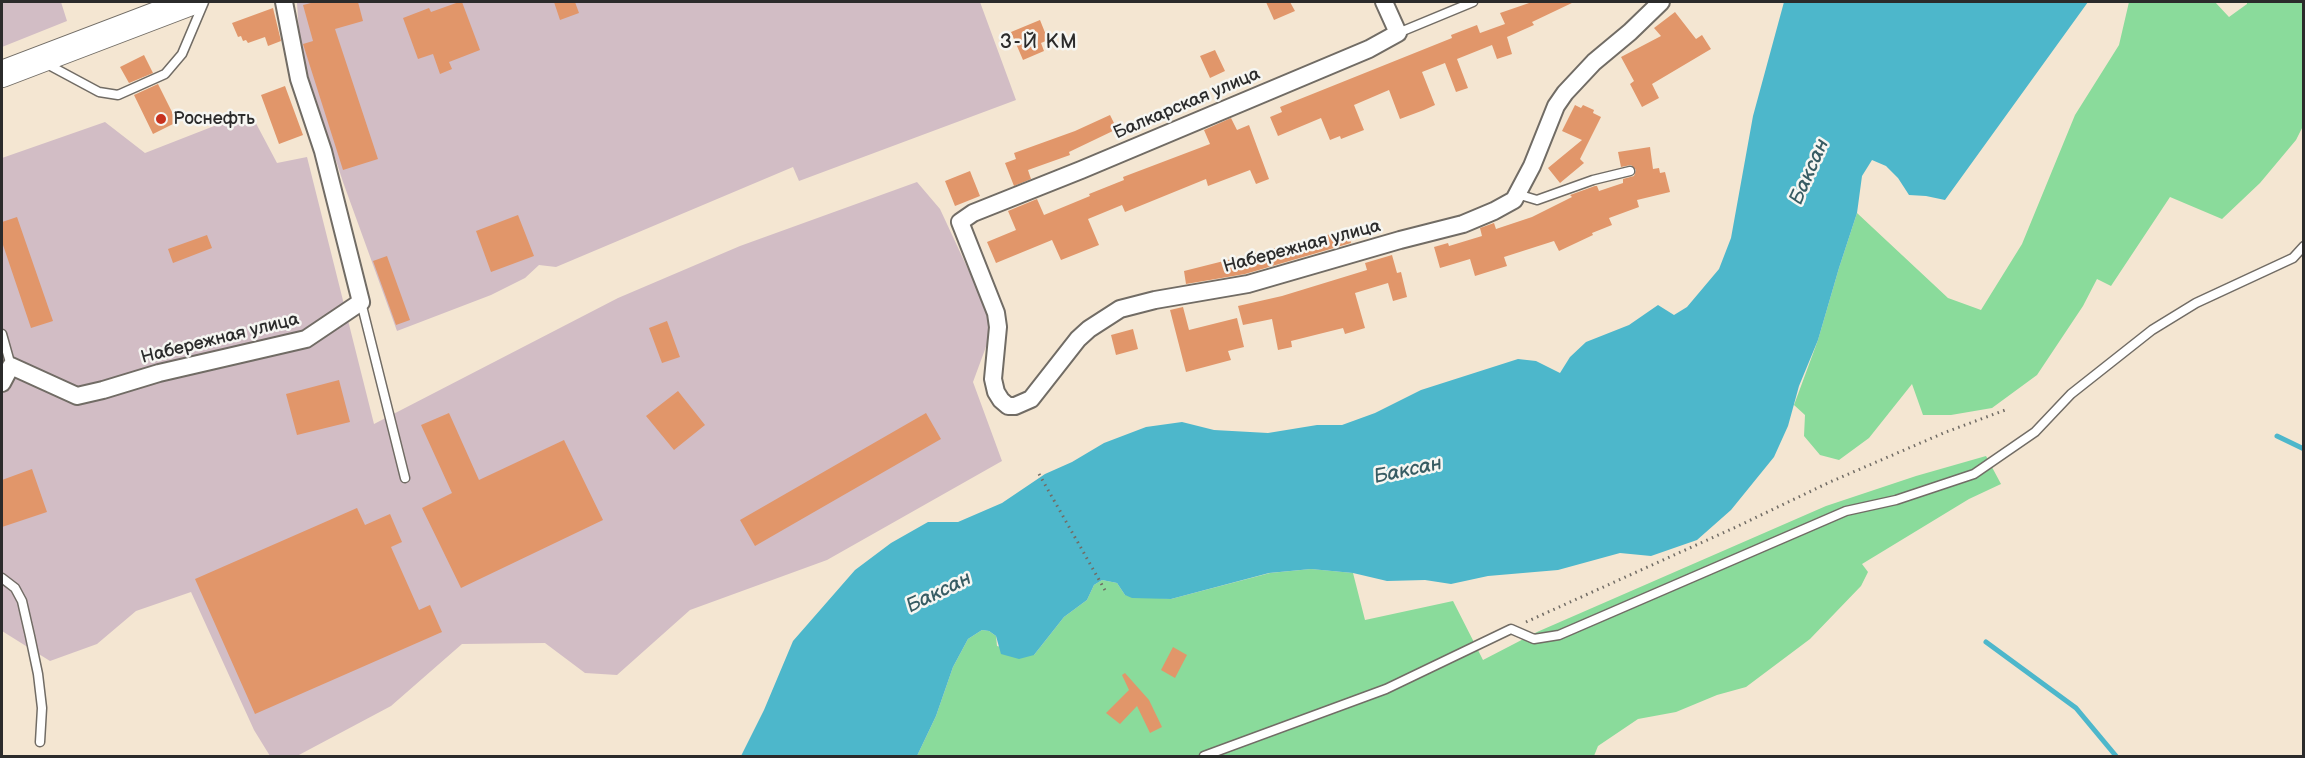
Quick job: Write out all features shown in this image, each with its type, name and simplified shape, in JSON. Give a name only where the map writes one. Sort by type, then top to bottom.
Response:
[{"type":"main road","points":[[2,74],[190,2]]},
{"type":"street","points":[[284,2],[299,79],[323,151],[361,302]]},
{"type":"street","points":[[1384,2],[1398,33]]},
{"type":"street","name":"Набережная улица","points":[[960,222],[996,313],[998,327],[993,365],[996,392],[1001,400],[1008,405],[1015,406],[1031,399],[1089,329],[1120,309],[1155,300],[1248,284],[1463,224],[1514,200],[1532,166],[1556,106],[1565,93],[1593,62],[1630,32],[1661,2]]},
{"type":"street","name":"Балкарская улица","points":[[960,222],[973,213],[1081,170],[1369,48],[1398,33]]},
{"type":"street","name":"Набережная улица","points":[[11,366],[77,396],[159,373],[306,339],[361,302]]},
{"type":"street","points":[[2,382],[11,366]]},
{"type":"lane","points":[[39,60],[99,92],[118,95],[165,74],[182,54],[204,2]]},
{"type":"lane","points":[[1398,33],[1473,2]]},
{"type":"lane","points":[[1517,194],[1537,200],[1593,180],[1630,171]]},
{"type":"lane","points":[[1204,756],[1386,689],[1511,629],[1534,639],[1559,635],[1846,511],[1896,500],[1974,474],[2035,432],[2072,394],[2152,330],[2196,303],[2293,258],[2304,246]]},
{"type":"lane","points":[[361,302],[405,478]]},
{"type":"lane","points":[[2,334],[11,366]]},
{"type":"lane","points":[[2,578],[15,588],[22,602],[30,636],[42,708],[40,742]]},
{"type":"path","points":[[1511,629],[1830,482],[1946,432],[2008,409]]},
{"type":"path","points":[[1038,474],[1107,592]]},
{"type":"shaded area","points":[[2,2],[61,2],[67,21],[2,47]]},
{"type":"shaded area","points":[[980,2],[1016,100],[799,181],[793,167],[556,267],[539,265],[525,278],[491,295],[397,331],[343,182],[304,63],[297,3]]},
{"type":"shaded area","points":[[250,112],[277,163],[307,157],[374,424],[618,298],[740,246],[917,182],[940,209],[994,325],[973,382],[1002,461],[827,560],[690,610],[617,675],[585,673],[545,643],[462,644],[391,706],[297,756],[270,756],[254,730],[191,592],[136,611],[97,644],[50,661],[2,631],[2,158],[105,122],[145,153]]},
{"type":"green space","points":[[2129,2],[2215,2],[2229,17],[2247,2],[2303,2],[2303,126],[2296,140],[2260,183],[2222,219],[2170,197],[2111,286],[2097,279],[2083,306],[2037,375],[1992,408],[1951,415],[1923,415],[1912,384],[1869,438],[1839,460],[1820,455],[1804,436],[1805,415],[1794,405],[1818,340],[1857,213],[1948,298],[1981,310],[2022,244],[2075,115],[2119,45]]},
{"type":"green space","points":[[1986,456],[2001,484],[1969,499],[1862,564],[1868,572],[1861,586],[1810,639],[1746,687],[1717,695],[1676,712],[1638,719],[1598,746],[1594,756],[917,756],[936,716],[953,667],[968,639],[982,630],[989,631],[996,636],[997,646],[1034,655],[1064,617],[1087,600],[1094,585],[1102,580],[1117,583],[1125,595],[1171,599],[1270,573],[1311,569],[1353,573],[1365,620],[1453,601],[1483,660],[1537,632],[1826,506]]},
{"type":"water","name":"Баксан","points":[[1784,2],[2088,2],[1945,200],[1909,195],[1898,178],[1886,166],[1872,160],[1862,176],[1857,213],[1818,340],[1799,386],[1788,426],[1774,457],[1731,510],[1697,540],[1651,556],[1620,553],[1558,570],[1488,576],[1451,584],[1425,580],[1387,581],[1353,573],[1311,569],[1269,573],[1171,599],[1132,598],[1125,595],[1117,583],[1102,580],[1094,585],[1087,600],[1064,617],[1034,655],[1019,659],[1001,654],[996,636],[989,631],[982,630],[968,639],[953,667],[936,716],[917,756],[741,756],[764,710],[793,641],[855,570],[891,543],[928,522],[958,522],[1002,503],[1045,474],[1072,462],[1104,443],[1146,427],[1182,422],[1214,430],[1268,433],[1317,425],[1342,425],[1375,413],[1421,390],[1518,359],[1536,361],[1560,373],[1570,357],[1586,342],[1629,325],[1658,305],[1674,315],[1687,307],[1719,269],[1731,238],[1753,116]]},
{"type":"building","points":[[315,2],[358,2],[363,21],[335,29],[378,159],[343,170],[303,44],[313,41],[303,5]]},
{"type":"building","points":[[462,2],[480,50],[449,62],[452,69],[440,74],[433,54],[418,59],[403,18],[429,8],[431,12]]},
{"type":"building","points":[[554,2],[575,2],[579,13],[560,20]]},
{"type":"building","points":[[1266,2],[1290,2],[1295,11],[1274,20]]},
{"type":"building","points":[[1532,2],[1574,2],[1532,22],[1534,25],[1507,37],[1512,54],[1497,59],[1492,45],[1457,59],[1468,88],[1456,92],[1445,63],[1422,72],[1435,105],[1424,110],[1400,119],[1389,90],[1354,105],[1364,130],[1341,139],[1340,136],[1330,140],[1321,118],[1278,136],[1270,117],[1282,112],[1280,107],[1452,38],[1451,35],[1477,25],[1480,33],[1505,24],[1500,13]]},
{"type":"building","points":[[273,8],[281,41],[268,46],[265,37],[248,43],[246,40],[243,41],[241,36],[238,37],[232,23]]},
{"type":"building","points":[[1675,12],[1696,39],[1702,35],[1711,49],[1652,84],[1659,98],[1642,107],[1630,84],[1634,81],[1621,57],[1661,36],[1654,28]]},
{"type":"building","points":[[1040,20],[1048,40],[1041,43],[1044,51],[1023,60],[1011,32]]},
{"type":"building","points":[[1215,50],[1225,71],[1210,78],[1200,56]]},
{"type":"building","points":[[144,55],[153,73],[129,83],[120,67]]},
{"type":"building","points":[[158,84],[177,122],[153,134],[134,95]]},
{"type":"building","points":[[285,86],[303,135],[279,144],[261,95]]},
{"type":"building","points":[[1575,105],[1581,108],[1583,105],[1594,110],[1593,113],[1601,117],[1580,159],[1584,163],[1560,183],[1548,168],[1582,140],[1562,131]]},
{"type":"building","points":[[1110,115],[1117,129],[1069,152],[1070,155],[1028,170],[1031,179],[1014,186],[1005,163],[1016,159],[1014,153],[1075,131]]},
{"type":"building","points":[[1231,118],[1237,130],[1249,125],[1269,179],[1256,184],[1250,170],[1208,186],[1206,179],[1125,212],[1122,205],[1088,219],[1099,245],[1061,260],[1052,240],[996,263],[987,242],[1016,230],[1008,211],[1037,199],[1044,215],[1090,196],[1089,194],[1124,180],[1123,177],[1210,144],[1204,130]]},
{"type":"building","points":[[1650,147],[1653,169],[1659,168],[1660,173],[1665,172],[1670,192],[1637,200],[1639,207],[1609,218],[1612,225],[1559,251],[1554,241],[1504,257],[1507,266],[1475,276],[1470,259],[1440,268],[1434,247],[1448,243],[1449,246],[1482,236],[1480,228],[1494,223],[1496,229],[1532,217],[1572,197],[1570,195],[1595,186],[1599,191],[1623,183],[1623,179],[1634,176],[1636,170],[1631,165],[1621,167],[1618,152]]},
{"type":"building","points":[[970,171],[980,196],[955,206],[945,181]]},
{"type":"building","points":[[518,215],[534,256],[491,272],[476,231]]},
{"type":"building","points":[[17,217],[53,321],[31,328],[2,242],[2,222]]},
{"type":"building","points":[[1347,230],[1351,243],[1245,274],[1186,284],[1184,271]]},
{"type":"building","points":[[207,235],[212,248],[173,263],[168,249]]},
{"type":"building","points":[[1392,255],[1397,273],[1401,272],[1407,297],[1393,301],[1388,283],[1355,293],[1365,328],[1345,334],[1343,328],[1291,341],[1292,347],[1278,350],[1272,319],[1243,325],[1238,306],[1282,296],[1367,270],[1365,263]]},
{"type":"building","points":[[387,256],[410,320],[396,325],[373,261]]},
{"type":"building","points":[[1183,307],[1189,330],[1237,318],[1244,347],[1228,351],[1231,360],[1186,372],[1170,310]]},
{"type":"building","points":[[667,321],[680,357],[662,363],[649,328]]},
{"type":"building","points":[[1133,329],[1138,349],[1116,355],[1111,335]]},
{"type":"building","points":[[339,380],[350,422],[297,435],[286,394]]},
{"type":"building","points":[[678,391],[705,425],[674,450],[646,416]]},
{"type":"building","points":[[449,413],[479,480],[564,440],[603,520],[461,588],[422,508],[452,493],[421,425]]},
{"type":"building","points":[[926,413],[941,439],[755,546],[740,520]]},
{"type":"building","points":[[32,469],[47,512],[2,527],[2,480]]},
{"type":"building","points":[[357,508],[365,525],[390,514],[402,542],[391,547],[419,610],[430,605],[442,632],[255,714],[195,579]]},
{"type":"building","points":[[1173,647],[1187,655],[1175,678],[1161,670]]},
{"type":"building","points":[[1125,673],[1149,700],[1162,727],[1150,733],[1137,706],[1120,724],[1106,713],[1129,690],[1122,675]]},
{"type":"waterway","points":[[2277,436],[2304,449]]},
{"type":"waterway","points":[[1986,642],[2076,708],[2116,756]]},
{"type":"place","name":"Роснефть","points":[[161,119]]},
{"type":"district","name":"3-Й КМ","points":[[1039,43]]}]
